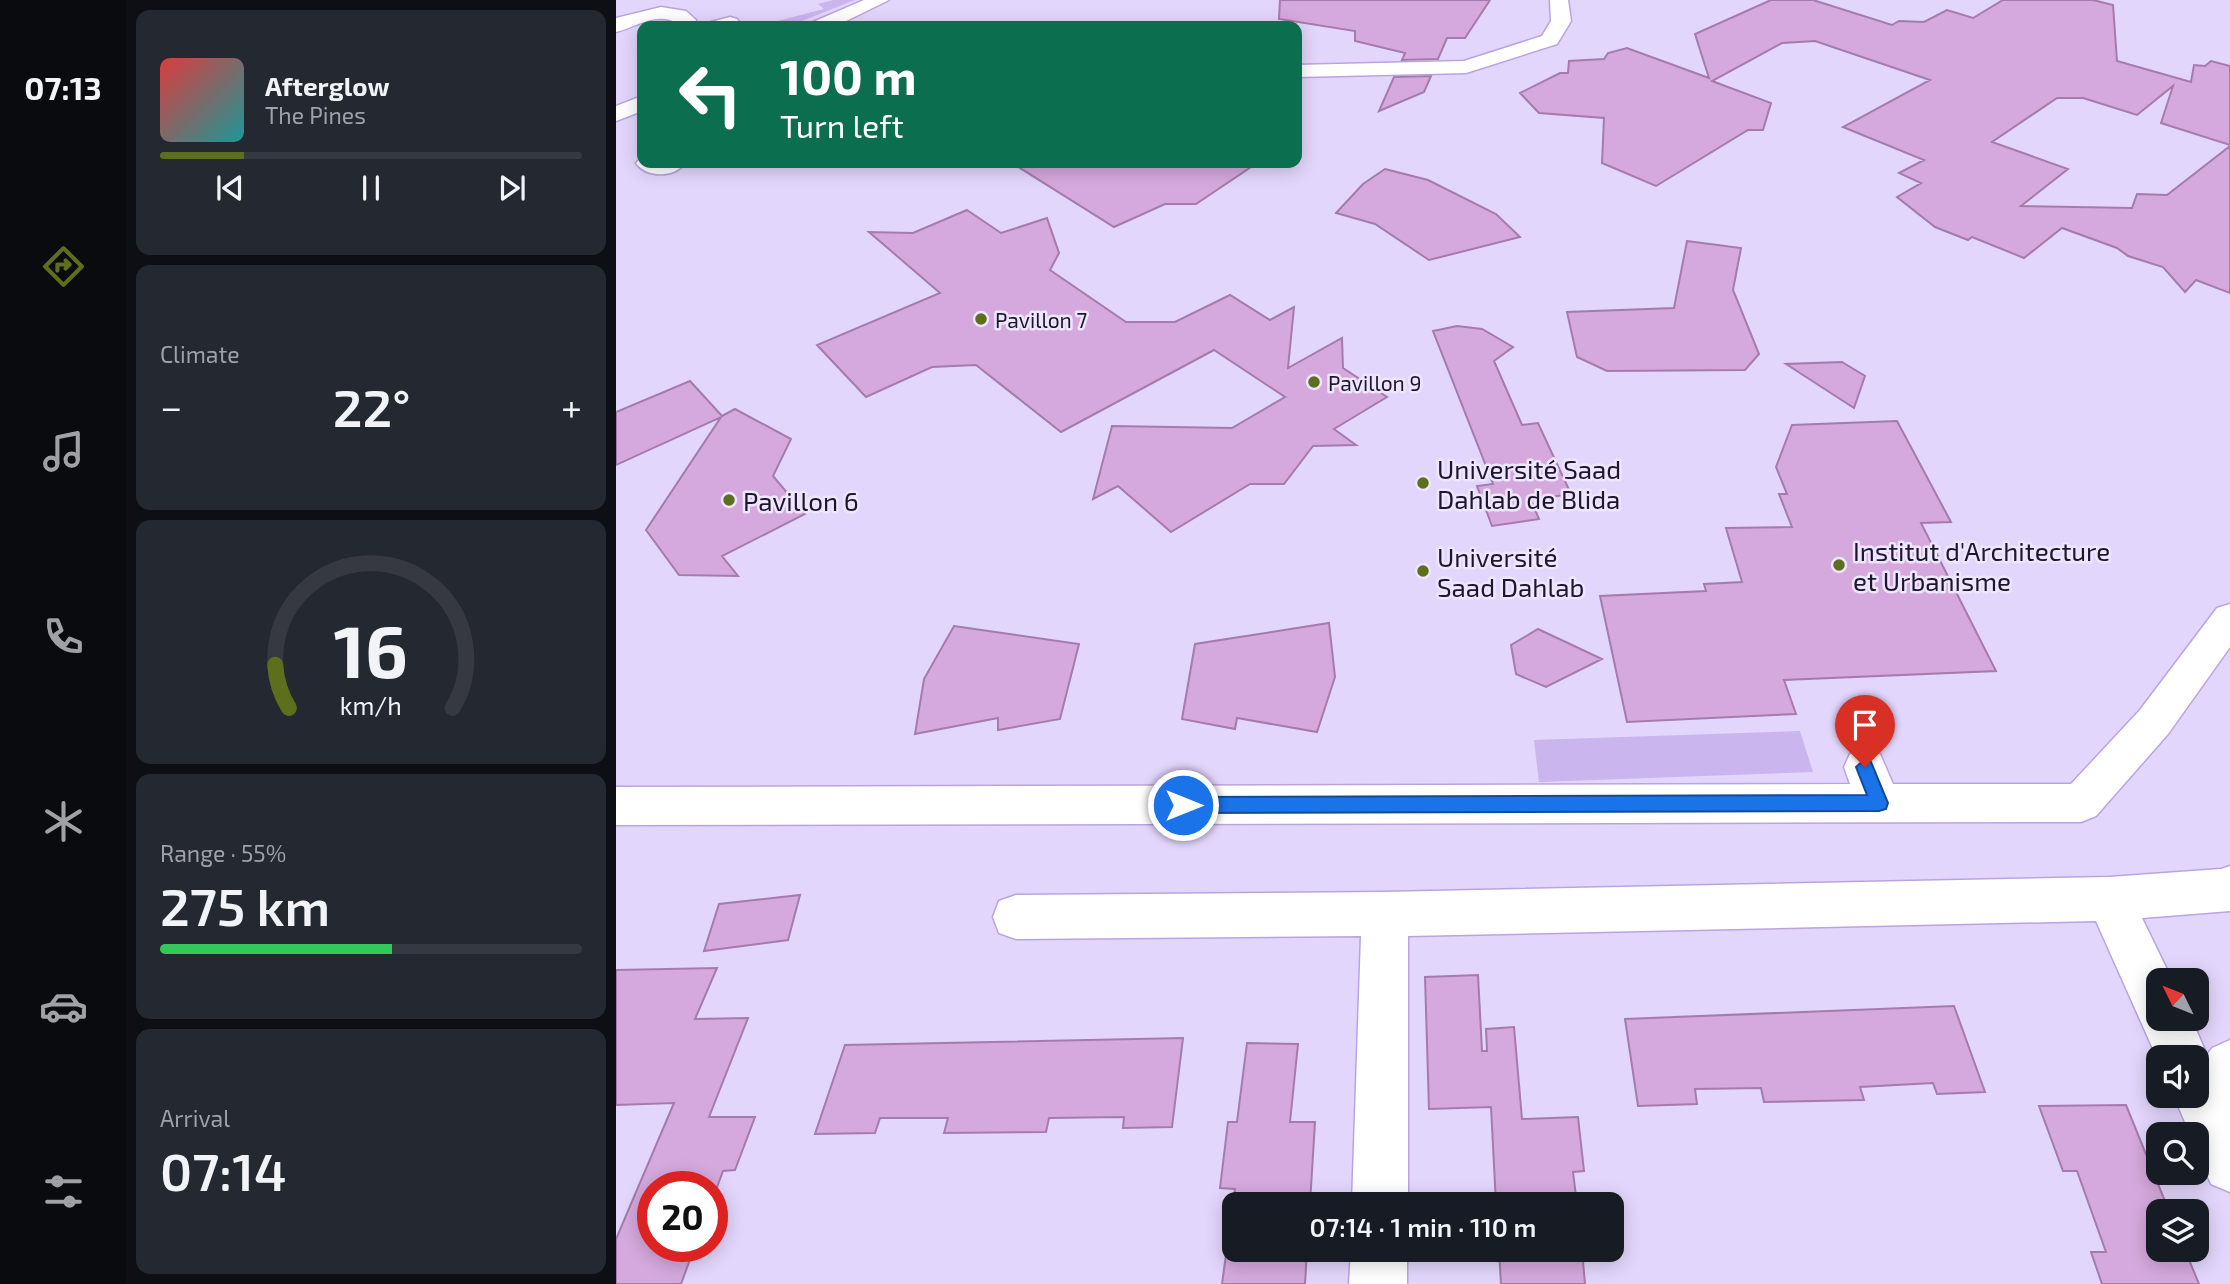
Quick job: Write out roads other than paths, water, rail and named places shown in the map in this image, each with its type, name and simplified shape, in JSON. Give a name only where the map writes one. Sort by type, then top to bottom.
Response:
[{"type":"street","points":[[832,21],[880,0]]},
{"type":"street","points":[[1302,71],[1466,67],[1550,40],[1561,21],[1559,0]]},
{"type":"street","points":[[619,35],[641,16],[665,13],[683,17],[684,21]]},
{"type":"street","points":[[616,114],[637,105]]},
{"type":"street","points":[[616,806],[1872,785],[2081,803],[2154,722],[2230,618]]},
{"type":"street","points":[[1016,917],[1385,914],[2109,899],[2229,890]]},
{"type":"street","points":[[2109,899],[2146,978]]},
{"type":"street","points":[[1380,1192],[1385,914]]},
{"type":"street","points":[[2215,1095],[2230,1165]]},
{"type":"street","points":[[1378,1284],[1379,1262]]},
{"type":"place","name":"Pavillon 7","points":[[981,319]]},
{"type":"place","name":"Pavillon 9","points":[[1314,382]]},
{"type":"place","name":"Université Saad Dahlab de Blida","points":[[1423,483]]},
{"type":"place","name":"Pavillon 6","points":[[729,500]]},
{"type":"place","name":"Institut d'Architecture et Urbanisme","points":[[1839,565]]},
{"type":"place","name":"Université Saad Dahlab","points":[[1423,571]]}]
